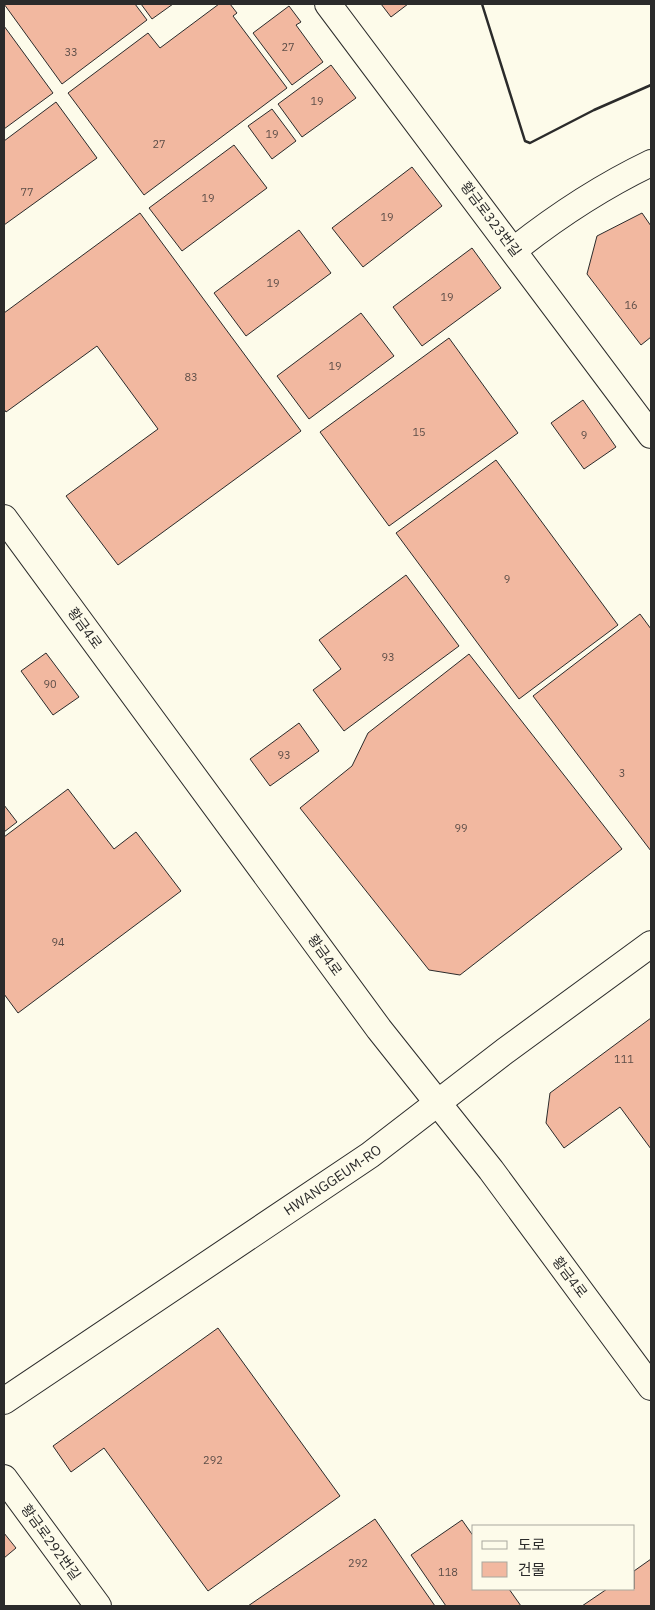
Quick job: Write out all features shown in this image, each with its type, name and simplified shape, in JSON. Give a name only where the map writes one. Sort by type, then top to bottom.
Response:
[{"type":"street","name":"황금로323번길","points":[[328,4],[651,435]]},
{"type":"street","points":[[514,250],[583,200],[609,184],[651,163]]},
{"type":"street","name":"황금4로","points":[[4,518],[379,1029],[439,1103],[651,1387]]},
{"type":"street","name":"HWANGGEUM-RO","points":[[4,1401],[370,1155],[505,1051],[651,944]]},
{"type":"street","name":"황금로292번길","points":[[4,1478],[98,1606]]},
{"type":"building","points":[[4,4],[135,4],[147,20],[62,84]]},
{"type":"building","points":[[141,4],[173,4],[152,19]]},
{"type":"building","points":[[219,4],[230,4],[237,13],[233,16],[287,88],[144,195],[68,93],[148,33],[160,48]]},
{"type":"building","points":[[381,4],[408,4],[391,17]]},
{"type":"building","points":[[289,6],[301,22],[296,25],[323,62],[292,85],[253,33]]},
{"type":"building","points":[[4,26],[53,93],[4,129]]},
{"type":"building","points":[[331,65],[356,98],[302,137],[278,104]]},
{"type":"building","points":[[56,102],[97,158],[4,225],[4,141]]},
{"type":"building","points":[[272,109],[296,141],[272,159],[248,126]]},
{"type":"building","points":[[234,145],[267,188],[182,251],[149,208]]},
{"type":"building","points":[[412,167],[442,206],[363,267],[332,228]]},
{"type":"building","points":[[140,213],[301,431],[118,565],[66,496],[158,429],[97,346],[6,412],[4,409],[4,313]]},
{"type":"building","points":[[642,213],[651,226],[651,337],[641,345],[587,274],[597,236]]},
{"type":"building","points":[[299,230],[331,273],[246,336],[214,293]]},
{"type":"building","points":[[472,248],[501,288],[422,346],[393,307]]},
{"type":"building","points":[[361,313],[394,356],[309,419],[277,376]]},
{"type":"building","points":[[449,338],[518,433],[389,526],[320,432]]},
{"type":"building","points":[[583,400],[616,447],[584,469],[551,423]]},
{"type":"building","points":[[496,460],[618,625],[519,699],[396,533]]},
{"type":"building","points":[[406,575],[459,646],[344,731],[313,690],[341,669],[319,640]]},
{"type":"building","points":[[640,614],[651,629],[651,851],[533,696]]},
{"type":"building","points":[[46,653],[79,697],[53,715],[21,671]]},
{"type":"building","points":[[469,654],[622,849],[460,975],[429,970],[300,808],[352,766],[368,733]]},
{"type":"building","points":[[299,723],[319,751],[270,786],[250,759]]},
{"type":"building","points":[[68,789],[114,849],[136,832],[181,891],[18,1013],[4,994],[4,837]]},
{"type":"building","points":[[4,805],[17,822],[4,832]]},
{"type":"building","points":[[651,1018],[651,1149],[620,1107],[564,1148],[546,1123],[550,1093]]},
{"type":"building","points":[[218,1328],[340,1496],[208,1591],[104,1448],[71,1472],[53,1446]]},
{"type":"building","points":[[375,1519],[435,1606],[248,1606]]},
{"type":"building","points":[[462,1520],[472,1534],[472,1590],[510,1590],[521,1606],[446,1606],[411,1555]]},
{"type":"building","points":[[4,1533],[16,1548],[4,1558]]},
{"type":"building","points":[[651,1559],[651,1606],[582,1606],[606,1590],[635,1590],[635,1570]]},
{"type":"wall","points":[[482,4],[525,141],[530,143],[594,110],[651,85]]}]
